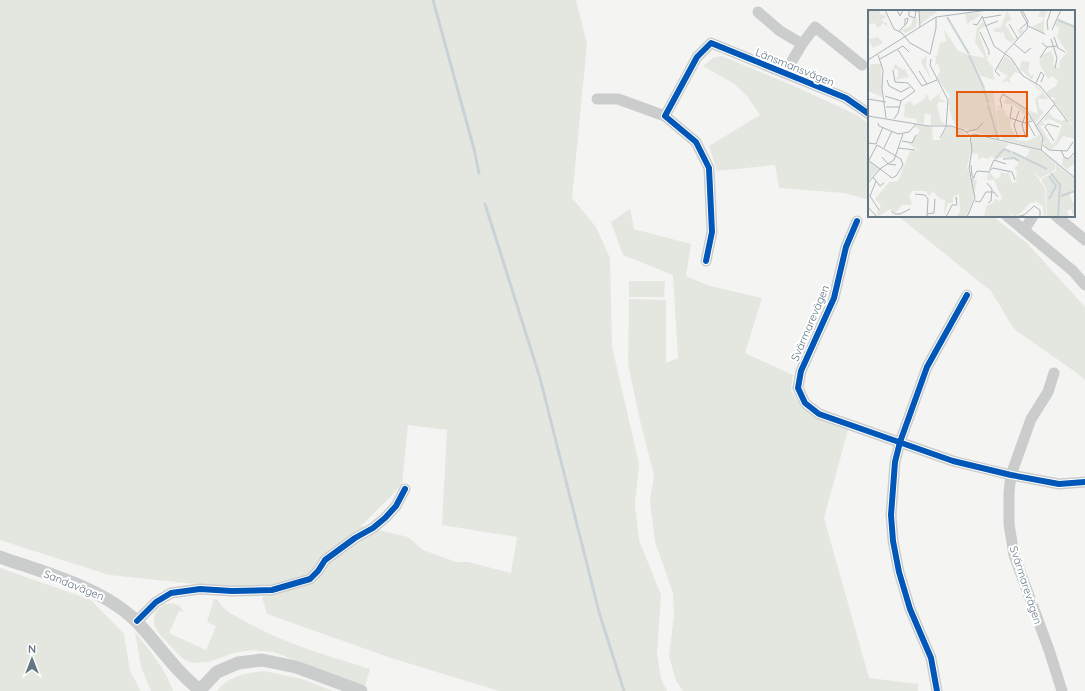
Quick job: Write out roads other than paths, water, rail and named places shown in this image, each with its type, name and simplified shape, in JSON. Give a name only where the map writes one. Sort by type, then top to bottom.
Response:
[{"type":"street","points":[[758,12],[780,31],[802,44]]},
{"type":"street","points":[[785,73],[802,44],[815,27],[862,65]]},
{"type":"street","name":"Länsmansvägen","points":[[665,116],[697,57],[711,43],[846,98],[868,113]]},
{"type":"street","points":[[597,99],[618,100],[665,116],[696,142],[709,168],[712,232],[706,261]]},
{"type":"street","points":[[1008,217],[1073,270],[1085,285]]},
{"type":"street","points":[[1024,230],[1032,217]]},
{"type":"street","points":[[1057,217],[1085,240]]},
{"type":"street","name":"Svärmarevägen","points":[[857,221],[846,247],[834,298],[801,371],[798,388],[805,403],[819,414],[953,461],[1011,475],[1059,484],[1085,482]]},
{"type":"street","points":[[937,691],[931,658],[910,610],[899,572],[893,541],[892,507],[895,462],[900,442],[927,367],[967,295]]},
{"type":"street","name":"Svärmarevägen","points":[[1054,373],[1048,392],[1031,419],[1011,475],[1009,492],[1009,524],[1014,555],[1049,650],[1062,691]]},
{"type":"street","points":[[137,622],[156,602],[171,593],[200,589],[232,591],[272,590],[310,579],[318,571],[325,560],[355,538],[373,528],[385,518],[396,506],[405,489]]},
{"type":"street","name":"Sandavägen","points":[[0,557],[86,588],[107,599],[137,622],[186,680],[199,691],[217,672],[238,663],[262,660],[296,667],[361,691]]},
{"type":"waterway","points":[[433,0],[474,149],[479,173]]},
{"type":"waterway","points":[[485,204],[540,378],[599,612],[624,691]]}]
